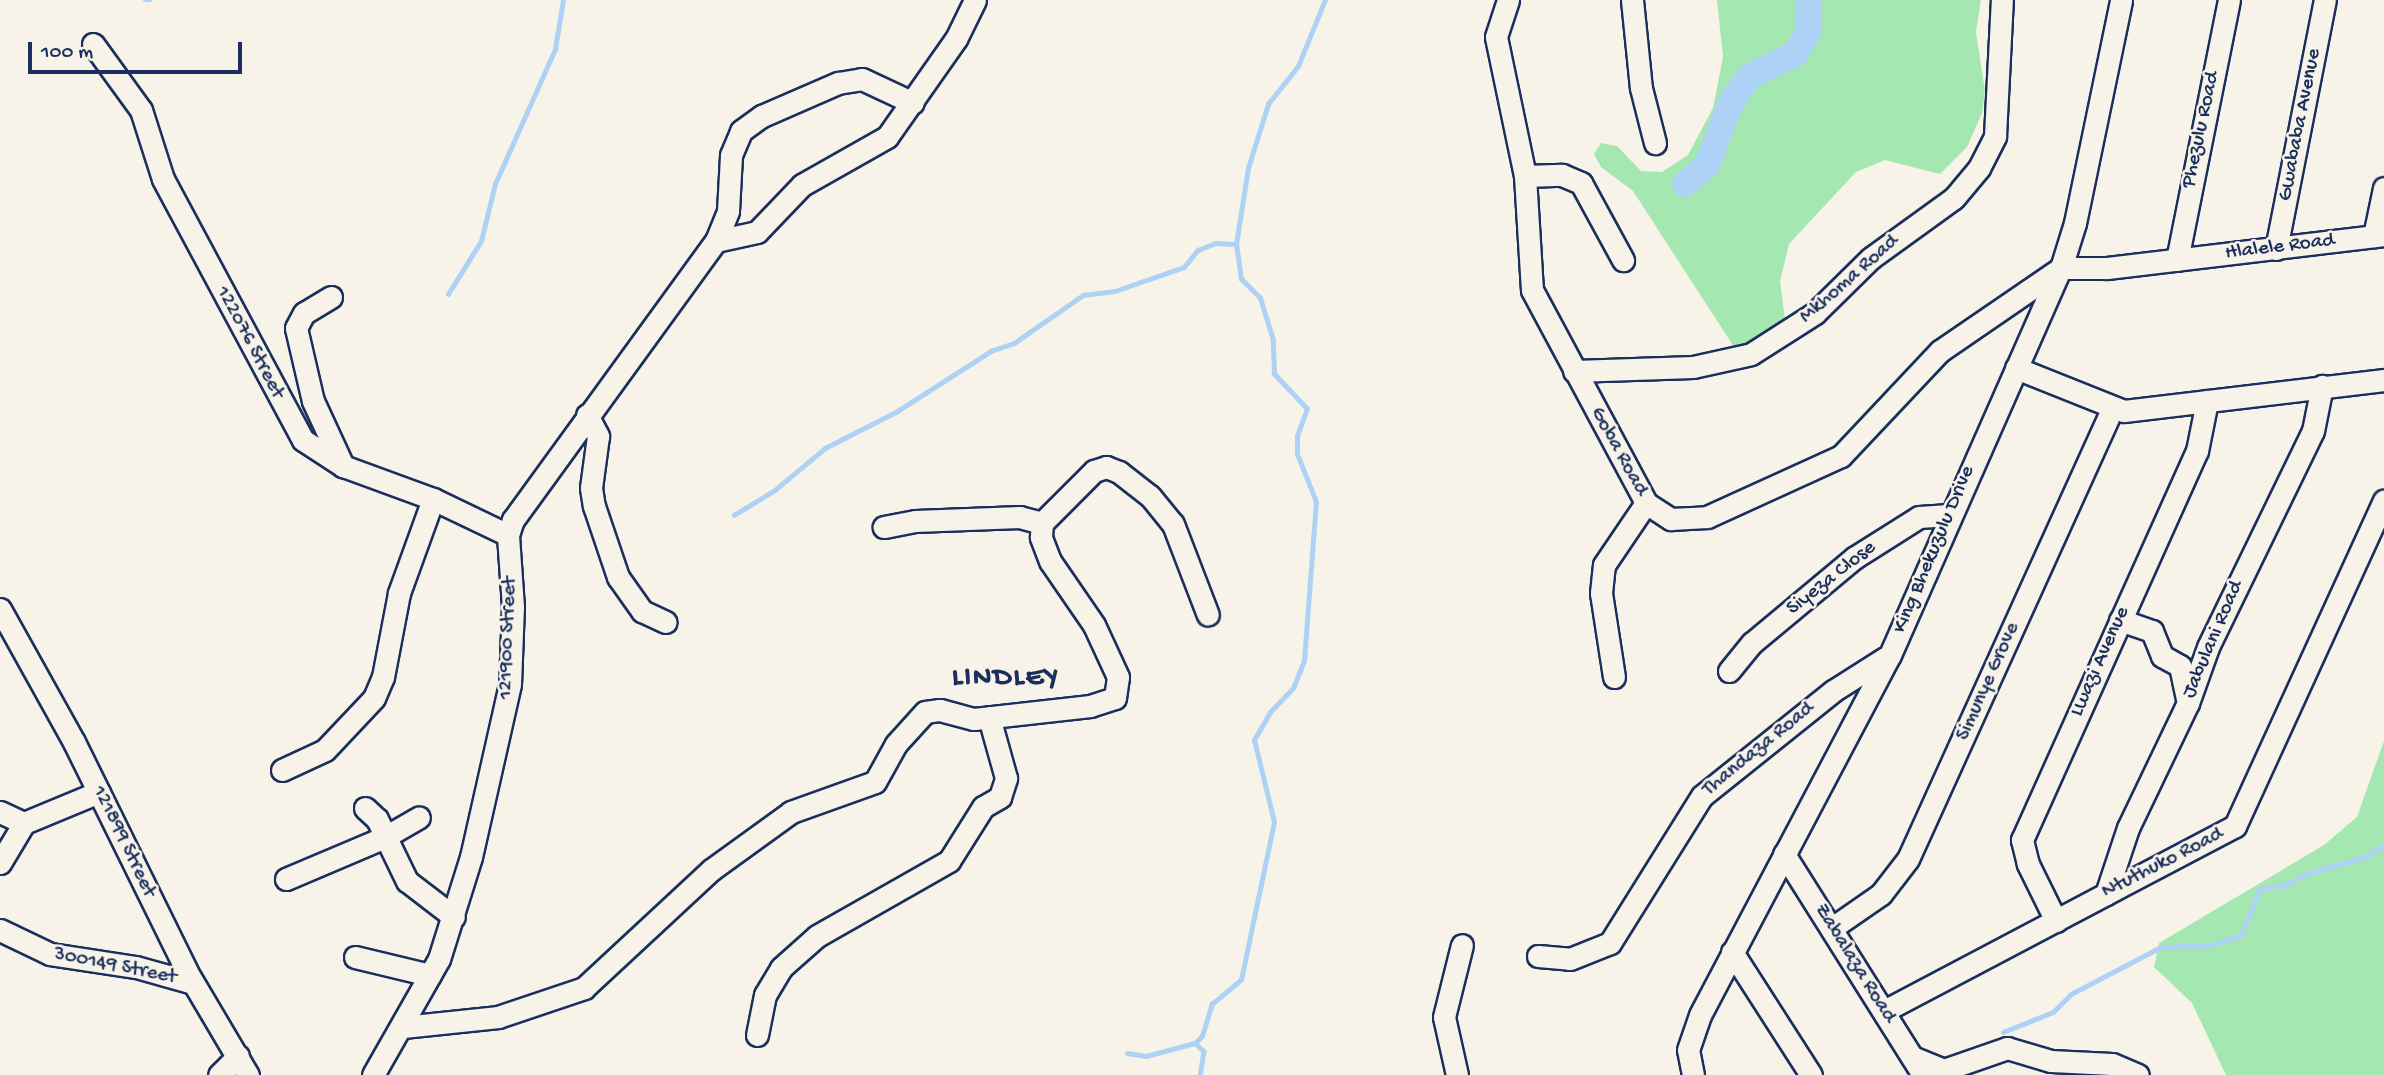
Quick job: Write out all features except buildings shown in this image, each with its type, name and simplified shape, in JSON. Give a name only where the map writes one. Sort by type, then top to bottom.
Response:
[{"type":"street","points":[[716,241],[757,232],[802,185],[887,138],[956,39],[975,0]]},
{"type":"street","name":"Goba Road","points":[[1508,0],[1496,37],[1525,176],[1530,284],[1646,503],[1671,519],[1702,519],[1833,461],[1849,450],[1940,351],[2062,268]]},
{"type":"street","points":[[1632,0],[1640,88],[1655,143]]},
{"type":"street","name":"Mkhoma Road","points":[[1574,371],[1693,367],[1751,354],[1815,313],[1871,258],[1954,198],[1979,168],[1995,136],[2002,0]]},
{"type":"street","name":"King Bhekuzulu Drive","points":[[1693,1075],[1688,1050],[1693,1030],[1890,654],[1949,515],[2062,268],[2075,223],[2121,0]]},
{"type":"street","name":"Phezulu Road","points":[[2177,260],[2229,0]]},
{"type":"street","name":"Gwababa Avenue","points":[[2276,249],[2325,0]]},
{"type":"street","name":"122076 Street","points":[[93,44],[141,110],[163,179],[298,434],[315,451],[343,466],[433,499],[508,535]]},
{"type":"street","points":[[508,535],[513,520],[587,415],[716,241],[730,198],[734,142],[762,116],[838,83],[862,79],[913,103]]},
{"type":"street","points":[[1525,176],[1562,175],[1581,183],[1623,260]]},
{"type":"street","points":[[2379,236],[2384,188]]},
{"type":"street","name":"Hlalele Road","points":[[2062,268],[2177,260],[2379,236]]},
{"type":"street","points":[[331,297],[304,313],[296,328],[313,401],[343,466]]},
{"type":"street","points":[[2016,368],[2112,410],[2384,380]]},
{"type":"street","name":"Jabulani Road","points":[[2106,894],[2128,828],[2188,703],[2208,647],[2313,431],[2322,386]]},
{"type":"street","name":"Lwazi Avenue","points":[[2056,921],[2028,864],[2022,840],[2197,451],[2207,401]]},
{"type":"street","name":"Simunye Grove","points":[[1832,928],[1881,894],[1908,859],[2112,410]]},
{"type":"street","points":[[587,415],[598,436],[591,488],[594,506],[618,577],[642,611],[666,622]]},
{"type":"street","points":[[402,1027],[498,1017],[584,989],[711,870],[791,812],[875,782],[896,744],[925,712],[989,717],[1110,702],[1119,684],[1098,632],[1050,561],[1041,537],[1042,523],[1094,471],[1106,467],[1119,472],[1150,496],[1174,524],[1208,615]]},
{"type":"street","points":[[282,770],[325,750],[374,698],[383,677],[399,593],[433,499]]},
{"type":"street","name":"Ntuthuko Road","points":[[1884,1011],[2216,839],[2240,821],[2384,499]]},
{"type":"street","points":[[1614,677],[1601,593],[1604,565],[1646,503]]},
{"type":"street","name":"Siyeza Close","points":[[1729,671],[1752,643],[1854,558],[1919,516],[1949,515]]},
{"type":"street","points":[[884,527],[915,521],[1020,517],[1042,523]]},
{"type":"street","name":"121900 Street","points":[[373,1075],[430,975],[454,917],[506,715],[513,607],[508,535]]},
{"type":"street","name":"121899 Street","points":[[0,609],[99,792],[193,983],[248,1075]]},
{"type":"street","points":[[2120,620],[2152,631],[2162,656],[2180,666],[2188,703]]},
{"type":"street","name":"Thandaza Road","points":[[1538,956],[1570,959],[1610,943],[1702,796],[1833,691],[1890,654]]},
{"type":"street","points":[[757,1035],[765,995],[781,968],[817,936],[948,861],[983,807],[1000,797],[1006,778],[989,717]]},
{"type":"street","points":[[0,863],[24,823],[99,792]]},
{"type":"street","points":[[365,808],[377,819],[407,881],[454,917]]},
{"type":"street","points":[[0,811],[24,823]]},
{"type":"street","points":[[286,879],[385,837],[419,817]]},
{"type":"street","name":"Zabalaza Road","points":[[1784,854],[1918,1066]]},
{"type":"street","name":"300149 Street","points":[[0,930],[50,954],[148,969],[193,983]]},
{"type":"street","points":[[1457,1075],[1444,1017],[1462,945]]},
{"type":"street","points":[[1732,952],[1811,1075]]},
{"type":"street","points":[[355,957],[430,975]]},
{"type":"street","points":[[1918,1066],[1944,1070],[2007,1048],[2039,1067],[2112,1065],[2138,1075]]},
{"type":"street","points":[[219,1075],[238,1056]]},
{"type":"green space","points":[[1717,0],[1981,0],[1976,32],[1985,91],[1982,113],[1967,147],[1940,174],[1885,160],[1856,172],[1789,244],[1780,281],[1785,319],[1779,331],[1736,350],[1633,191],[1601,167],[1594,154],[1601,143],[1617,146],[1641,171],[1662,172],[1688,155],[1713,108],[1723,57]]},
{"type":"green space","points":[[2384,741],[2384,1075],[2226,1075],[2192,1003],[2154,967],[2159,943],[2324,845],[2357,817]]},
{"type":"waterway","points":[[145,0],[150,0]]},
{"type":"waterway","points":[[448,294],[481,241],[495,184],[555,49],[563,0]]},
{"type":"waterway","points":[[1127,1053],[1146,1056],[1195,1043],[1202,1036],[1212,1004],[1241,980],[1274,822],[1254,740],[1270,712],[1293,688],[1304,661],[1316,502],[1297,454],[1297,436],[1307,409],[1274,374],[1273,340],[1260,298],[1241,279],[1236,244],[1248,168],[1268,104],[1298,66],[1325,0]]},
{"type":"waterway","points":[[1685,184],[1707,165],[1732,100],[1750,76],[1795,54],[1808,32],[1808,0]]},
{"type":"waterway","points":[[734,515],[775,490],[825,448],[896,412],[991,351],[1014,343],[1083,295],[1115,291],[1184,267],[1198,250],[1215,243],[1236,244]]},
{"type":"waterway","points":[[2003,1032],[2053,1012],[2071,994],[2161,947],[2211,945],[2241,935],[2260,889],[2282,886],[2309,873],[2365,857],[2384,845]]},
{"type":"waterway","points":[[1195,1043],[1204,1051],[1200,1075]]},
{"type":"district","name":"LINDLEY","points":[[1006,679]]}]
